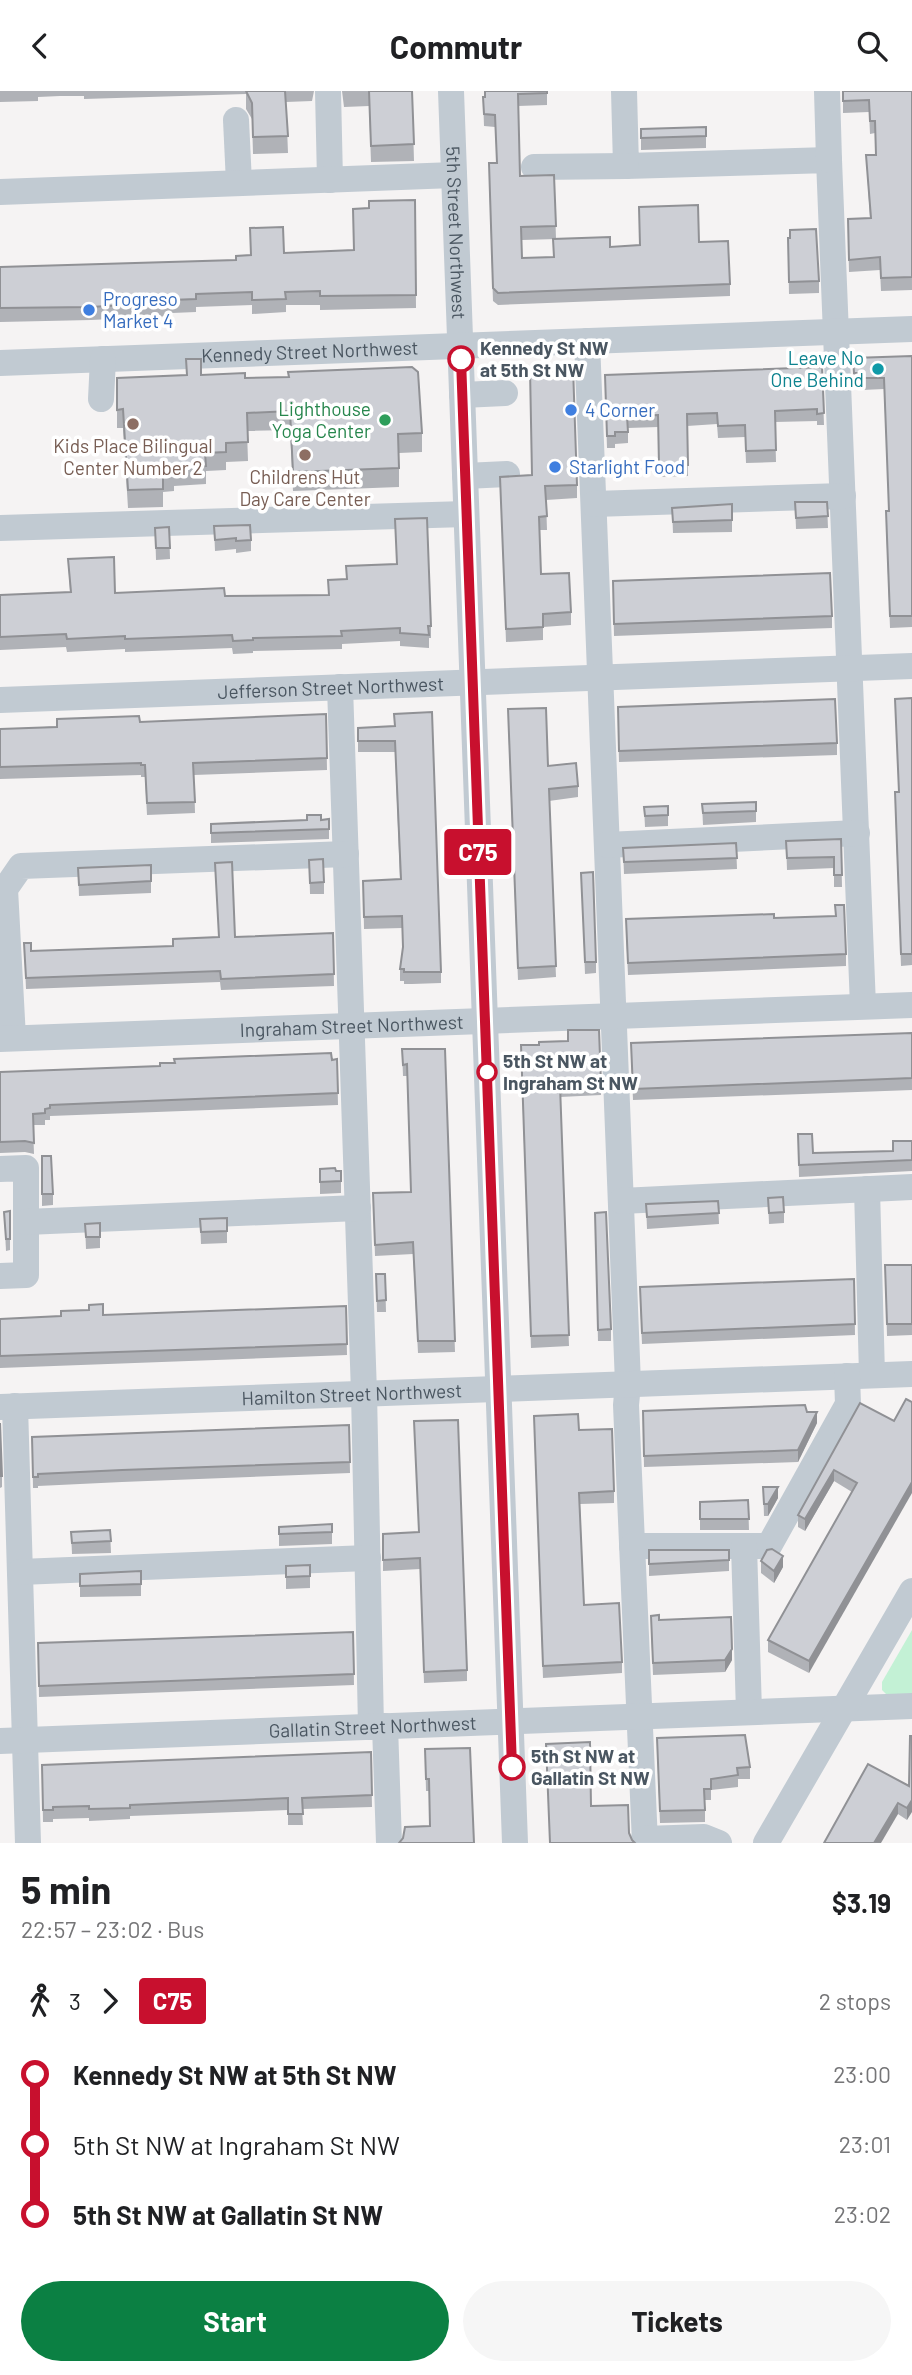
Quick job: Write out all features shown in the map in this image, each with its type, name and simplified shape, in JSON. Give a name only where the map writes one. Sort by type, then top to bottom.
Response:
[{"type":"street","points":[[328,91],[330,180]]},
{"type":"street","name":"5th Street Northwest","points":[[451,91],[515,1843]]},
{"type":"street","points":[[624,91],[626,166]]},
{"type":"street","points":[[827,91],[863,1006]]},
{"type":"street","points":[[236,120],[239,183]]},
{"type":"street","points":[[534,167],[829,160]]},
{"type":"street","points":[[0,192],[454,175]]},
{"type":"street","name":"Kennedy Street Northwest","points":[[0,363],[912,329]]},
{"type":"street","points":[[587,341],[628,1384],[626,1405],[645,1841],[704,1837],[719,1843]]},
{"type":"street","points":[[101,400],[103,359]]},
{"type":"street","points":[[462,395],[505,393]]},
{"type":"street","points":[[465,476],[507,474]]},
{"type":"street","points":[[594,504],[843,496]]},
{"type":"street","points":[[0,528],[466,514]]},
{"type":"street","name":"Jefferson Street Northwest","points":[[0,700],[912,666]]},
{"type":"street","points":[[340,687],[368,1558],[378,1727],[389,1843]]},
{"type":"street","points":[[607,845],[857,833]]},
{"type":"street","points":[[7,1039],[5,890],[20,866],[346,854]]},
{"type":"street","name":"Ingraham Street Northwest","points":[[7,1039],[912,1005]]},
{"type":"street","points":[[0,1169],[26,1168],[26,1275],[0,1276]]},
{"type":"street","points":[[621,1201],[912,1187]]},
{"type":"street","points":[[632,1546],[769,1546],[848,1404],[860,1376],[867,1189]]},
{"type":"street","points":[[26,1221],[358,1208]]},
{"type":"street","name":"Hamilton Street Northwest","points":[[8,1406],[912,1374]]},
{"type":"street","points":[[8,1406],[20,1572],[12,1740],[28,1843]]},
{"type":"street","points":[[744,1546],[749,1712]]},
{"type":"street","points":[[20,1572],[368,1558]]},
{"type":"street","points":[[765,1843],[912,1591]]},
{"type":"street","name":"Gallatin Street Northwest","points":[[12,1740],[912,1706]]},
{"type":"green space","points":[[912,1630],[912,1694],[887,1695],[882,1690],[882,1682]]},
{"type":"building","points":[[246,91],[285,91],[288,136],[253,137],[252,103]]},
{"type":"building","points":[[369,91],[412,91],[414,144],[371,146]]},
{"type":"building","points":[[485,91],[547,91],[518,94],[520,176],[554,175],[556,226],[521,227],[522,258],[554,257],[553,239],[610,237],[610,247],[640,245],[639,207],[698,205],[699,242],[728,241],[730,284],[498,293],[493,288],[489,163],[497,163],[495,115],[484,114]]},
{"type":"building","points":[[843,91],[912,91],[912,277],[881,278],[880,257],[849,260],[848,219],[871,218],[866,155],[876,155],[875,121],[870,121],[869,100],[843,101]]},
{"type":"building","points":[[706,127],[706,136],[641,138],[641,129]]},
{"type":"building","points":[[415,200],[416,295],[320,296],[320,291],[285,292],[286,299],[252,300],[252,292],[196,294],[196,299],[172,302],[91,307],[0,308],[0,267],[236,260],[236,256],[251,255],[250,228],[283,227],[284,253],[354,250],[353,209],[369,208],[369,201]]},
{"type":"building","points":[[816,229],[819,281],[789,282],[790,230]]},
{"type":"building","points":[[912,356],[912,616],[890,616],[884,378],[862,378],[862,373],[854,373],[853,358]]},
{"type":"building","points":[[186,359],[201,359],[201,375],[245,373],[245,378],[289,377],[288,372],[412,367],[418,372],[422,433],[398,434],[399,468],[293,472],[290,411],[247,413],[248,442],[226,443],[226,452],[205,453],[206,466],[174,467],[174,473],[163,473],[163,489],[128,490],[123,409],[117,410],[117,378],[187,375]]},
{"type":"building","points":[[573,367],[577,485],[545,486],[547,516],[539,517],[541,574],[569,573],[571,612],[543,614],[543,627],[506,629],[500,477],[532,475],[530,369]]},
{"type":"building","points":[[822,367],[824,413],[817,414],[817,409],[775,411],[776,450],[746,451],[745,425],[718,426],[717,413],[687,414],[688,465],[659,465],[658,415],[627,416],[628,432],[615,432],[615,436],[607,436],[605,375]]},
{"type":"building","points":[[795,502],[827,502],[828,516],[796,518]]},
{"type":"building","points":[[732,504],[732,520],[673,522],[672,508]]},
{"type":"building","points":[[427,518],[431,626],[428,626],[429,635],[400,633],[400,628],[341,631],[342,636],[233,641],[232,635],[125,639],[125,636],[67,639],[66,634],[0,637],[0,595],[71,592],[68,559],[114,557],[115,593],[224,588],[225,596],[329,595],[328,580],[347,579],[346,566],[397,564],[395,519]]},
{"type":"building","points":[[250,525],[251,540],[215,540],[214,526]]},
{"type":"building","points":[[169,527],[170,548],[156,548],[155,528]]},
{"type":"building","points":[[830,573],[832,616],[614,624],[613,581]]},
{"type":"building","points":[[912,698],[912,954],[901,954],[895,792],[899,792],[895,699]]},
{"type":"building","points":[[835,699],[837,743],[619,751],[618,707]]},
{"type":"building","points":[[546,708],[548,766],[576,763],[578,786],[549,789],[556,966],[518,968],[508,709]]},
{"type":"building","points":[[432,712],[441,972],[404,972],[404,969],[400,969],[403,947],[402,916],[364,917],[363,881],[401,879],[395,741],[358,741],[358,728],[395,726],[394,714]]},
{"type":"building","points":[[326,714],[327,758],[193,763],[195,802],[147,803],[145,765],[141,763],[0,767],[0,729],[57,727],[57,719],[139,716],[140,722]]},
{"type":"building","points":[[756,802],[756,811],[703,813],[702,804]]},
{"type":"building","points":[[668,806],[668,815],[645,816],[644,807]]},
{"type":"building","points":[[307,815],[321,815],[321,820],[329,819],[329,829],[211,833],[211,824],[307,820]]},
{"type":"building","points":[[841,839],[842,875],[834,875],[834,857],[787,858],[786,841]]},
{"type":"building","points":[[736,843],[737,858],[624,862],[623,848]]},
{"type":"building","points":[[323,859],[324,882],[310,883],[309,860]]},
{"type":"building","points":[[232,862],[235,937],[333,933],[334,974],[221,979],[220,971],[26,978],[24,943],[31,943],[31,951],[173,946],[173,939],[219,937],[215,863]]},
{"type":"building","points":[[151,865],[151,881],[79,885],[78,868]]},
{"type":"building","points":[[593,872],[596,962],[585,962],[581,873]]},
{"type":"building","points":[[835,905],[844,905],[846,954],[628,963],[626,919],[774,914],[774,918],[836,916]]},
{"type":"building","points":[[568,1030],[599,1030],[601,1084],[560,1085],[569,1335],[531,1336],[521,1045],[568,1041]]},
{"type":"building","points":[[912,1033],[912,1078],[633,1089],[631,1043]]},
{"type":"building","points":[[402,1049],[445,1049],[455,1341],[418,1341],[413,1242],[375,1245],[373,1193],[411,1192],[407,1064],[403,1065]]},
{"type":"building","points":[[331,1053],[332,1060],[337,1059],[338,1093],[50,1105],[50,1108],[45,1109],[45,1113],[33,1114],[34,1143],[0,1142],[0,1072],[160,1066],[160,1063],[175,1063],[174,1059]]},
{"type":"building","points":[[798,1134],[812,1134],[813,1153],[893,1151],[893,1141],[912,1141],[912,1160],[799,1165]]},
{"type":"building","points":[[42,1156],[51,1156],[53,1194],[42,1194]]},
{"type":"building","points":[[335,1168],[336,1171],[341,1171],[341,1181],[320,1182],[320,1169]]},
{"type":"building","points":[[783,1197],[784,1212],[769,1213],[768,1198]]},
{"type":"building","points":[[718,1201],[719,1213],[647,1217],[646,1204]]},
{"type":"building","points":[[10,1211],[10,1239],[6,1239],[4,1212]]},
{"type":"building","points":[[606,1212],[611,1329],[598,1330],[595,1213]]},
{"type":"building","points":[[227,1218],[227,1231],[201,1232],[200,1219]]},
{"type":"building","points":[[100,1223],[100,1237],[86,1237],[85,1224]]},
{"type":"building","points":[[885,1265],[912,1265],[912,1324],[887,1324]]},
{"type":"building","points":[[376,1274],[385,1274],[386,1300],[377,1301]]},
{"type":"building","points":[[854,1279],[855,1324],[642,1333],[640,1287]]},
{"type":"building","points":[[103,1304],[103,1315],[346,1306],[347,1344],[0,1356],[0,1319],[61,1316],[61,1311],[89,1310],[89,1305]]},
{"type":"building","points":[[906,1399],[912,1402],[912,1482],[809,1661],[768,1640],[857,1483],[834,1470],[805,1519],[798,1515],[860,1403],[894,1421]]},
{"type":"building","points":[[805,1405],[807,1412],[817,1412],[798,1450],[644,1456],[643,1411]]},
{"type":"building","points":[[578,1414],[579,1430],[612,1429],[614,1491],[579,1493],[584,1605],[619,1603],[622,1662],[543,1666],[534,1416]]},
{"type":"building","points":[[458,1420],[467,1670],[424,1672],[420,1558],[383,1560],[383,1534],[419,1532],[414,1421]]},
{"type":"building","points":[[0,1423],[2,1476],[0,1476]]},
{"type":"building","points":[[349,1425],[350,1462],[122,1470],[38,1474],[38,1477],[33,1477],[32,1437]]},
{"type":"building","points":[[763,1487],[778,1487],[768,1504],[764,1504]]},
{"type":"building","points":[[748,1500],[749,1519],[700,1519],[700,1502]]},
{"type":"building","points":[[332,1524],[332,1532],[279,1534],[279,1527]]},
{"type":"building","points":[[110,1530],[111,1541],[72,1543],[71,1532]]},
{"type":"building","points":[[772,1549],[783,1556],[774,1571],[761,1561],[767,1550]]},
{"type":"building","points":[[649,1550],[729,1550],[729,1560],[649,1564]]},
{"type":"building","points":[[310,1565],[310,1576],[286,1577],[286,1566]]},
{"type":"building","points":[[141,1571],[141,1584],[80,1586],[80,1574]]},
{"type":"building","points":[[659,1615],[659,1620],[731,1617],[732,1649],[725,1660],[653,1663],[651,1616]]},
{"type":"building","points":[[353,1632],[354,1674],[39,1686],[38,1643]]},
{"type":"building","points":[[745,1735],[750,1767],[737,1768],[738,1775],[711,1779],[711,1789],[704,1789],[705,1810],[660,1811],[657,1738]]},
{"type":"building","points":[[910,1736],[912,1800],[907,1808],[898,1803],[874,1843],[824,1843],[868,1764],[909,1786]]},
{"type":"building","points":[[590,1742],[591,1806],[628,1805],[629,1833],[635,1843],[550,1843],[546,1744]]},
{"type":"building","points":[[470,1748],[474,1843],[399,1843],[405,1827],[430,1826],[425,1749]]},
{"type":"building","points":[[371,1752],[372,1795],[302,1798],[303,1814],[288,1814],[288,1798],[130,1805],[130,1808],[53,1807],[53,1810],[43,1810],[42,1765]]},
{"type":"bus line","name":"C75","points":[[461,359],[512,1767]]},
{"type":"place","name":"Progreso Market 4","points":[[89,310]]},
{"type":"place","name":"Kennedy St NW at 5th St NW","points":[[461,359]]},
{"type":"place","name":"Leave No One Behind","points":[[878,369]]},
{"type":"place","name":"4 Corner","points":[[571,410]]},
{"type":"place","name":"Lighthouse Yoga Center","points":[[385,420]]},
{"type":"place","name":"Kids Place Bilingual Center Number 2","points":[[133,424]]},
{"type":"place","name":"Childrens Hut Day Care Center","points":[[305,455]]},
{"type":"place","name":"Starlight Food","points":[[555,467]]},
{"type":"place","name":"5th St NW at Ingraham St NW","points":[[487,1072]]},
{"type":"place","name":"5th St NW at Gallatin St NW","points":[[512,1767]]}]
